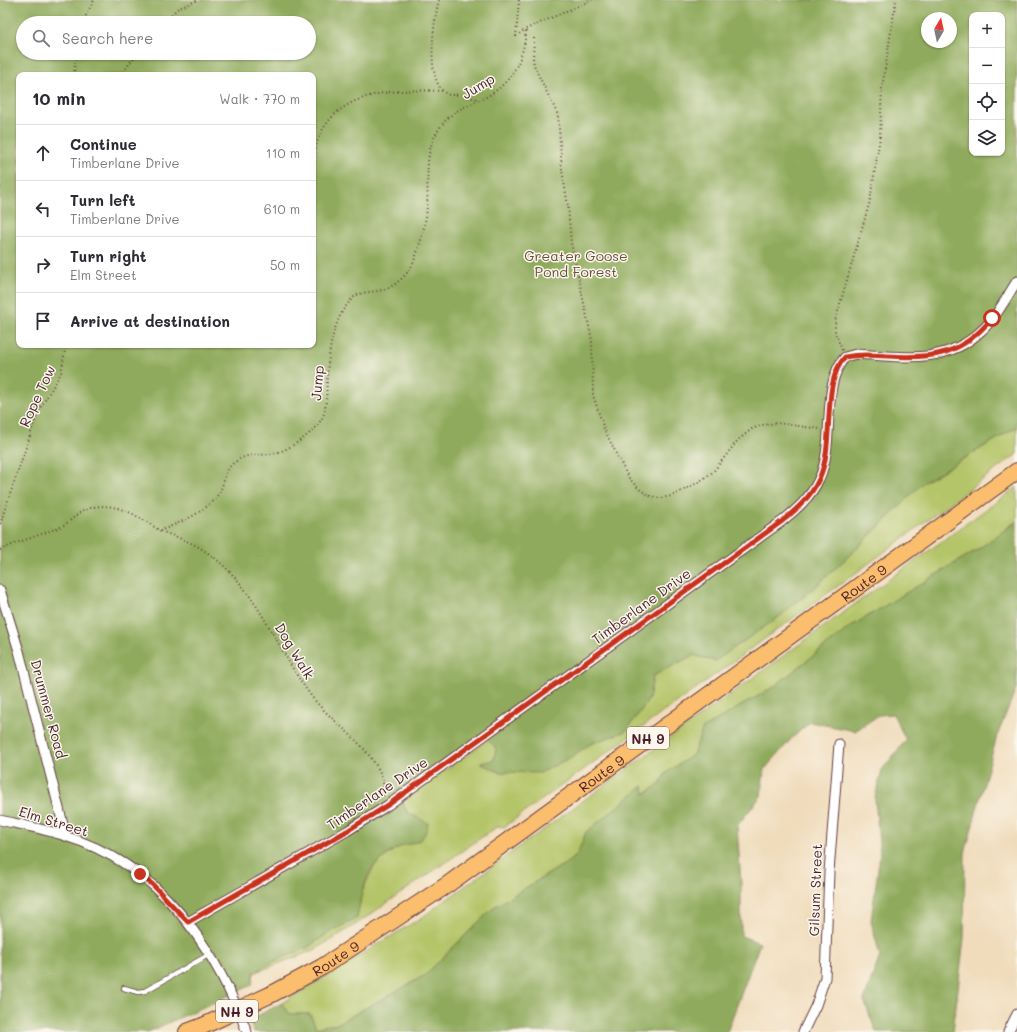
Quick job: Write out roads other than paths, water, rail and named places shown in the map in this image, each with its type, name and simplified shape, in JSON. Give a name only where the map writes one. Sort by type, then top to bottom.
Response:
[{"type":"highway","name":"Route 9","points":[[187,1032],[272,994],[322,967],[447,885],[1017,471]]},
{"type":"street","name":"Timberlane Drive","points":[[188,922],[328,842],[388,805],[781,522],[798,508],[814,489],[820,478],[825,464],[835,371],[845,357],[856,354],[928,357],[955,349],[967,343],[982,331],[1017,281]]},
{"type":"street","name":"Drummer Road","points":[[0,590],[21,658],[66,836]]},
{"type":"street","name":"Gilsum Street","points":[[803,1032],[816,1005],[825,978],[828,872],[839,744]]},
{"type":"street","name":"Elm Street","points":[[0,820],[66,836],[108,855],[140,874],[153,885],[188,922],[210,954],[231,994],[246,1032]]},
{"type":"street","points":[[1008,1032],[1017,1014]]},
{"type":"lane","points":[[124,988],[138,992],[145,991],[210,954]]},
{"type":"park label","name":"Greater Goose Pond Forest","points":[[576,264]]}]
